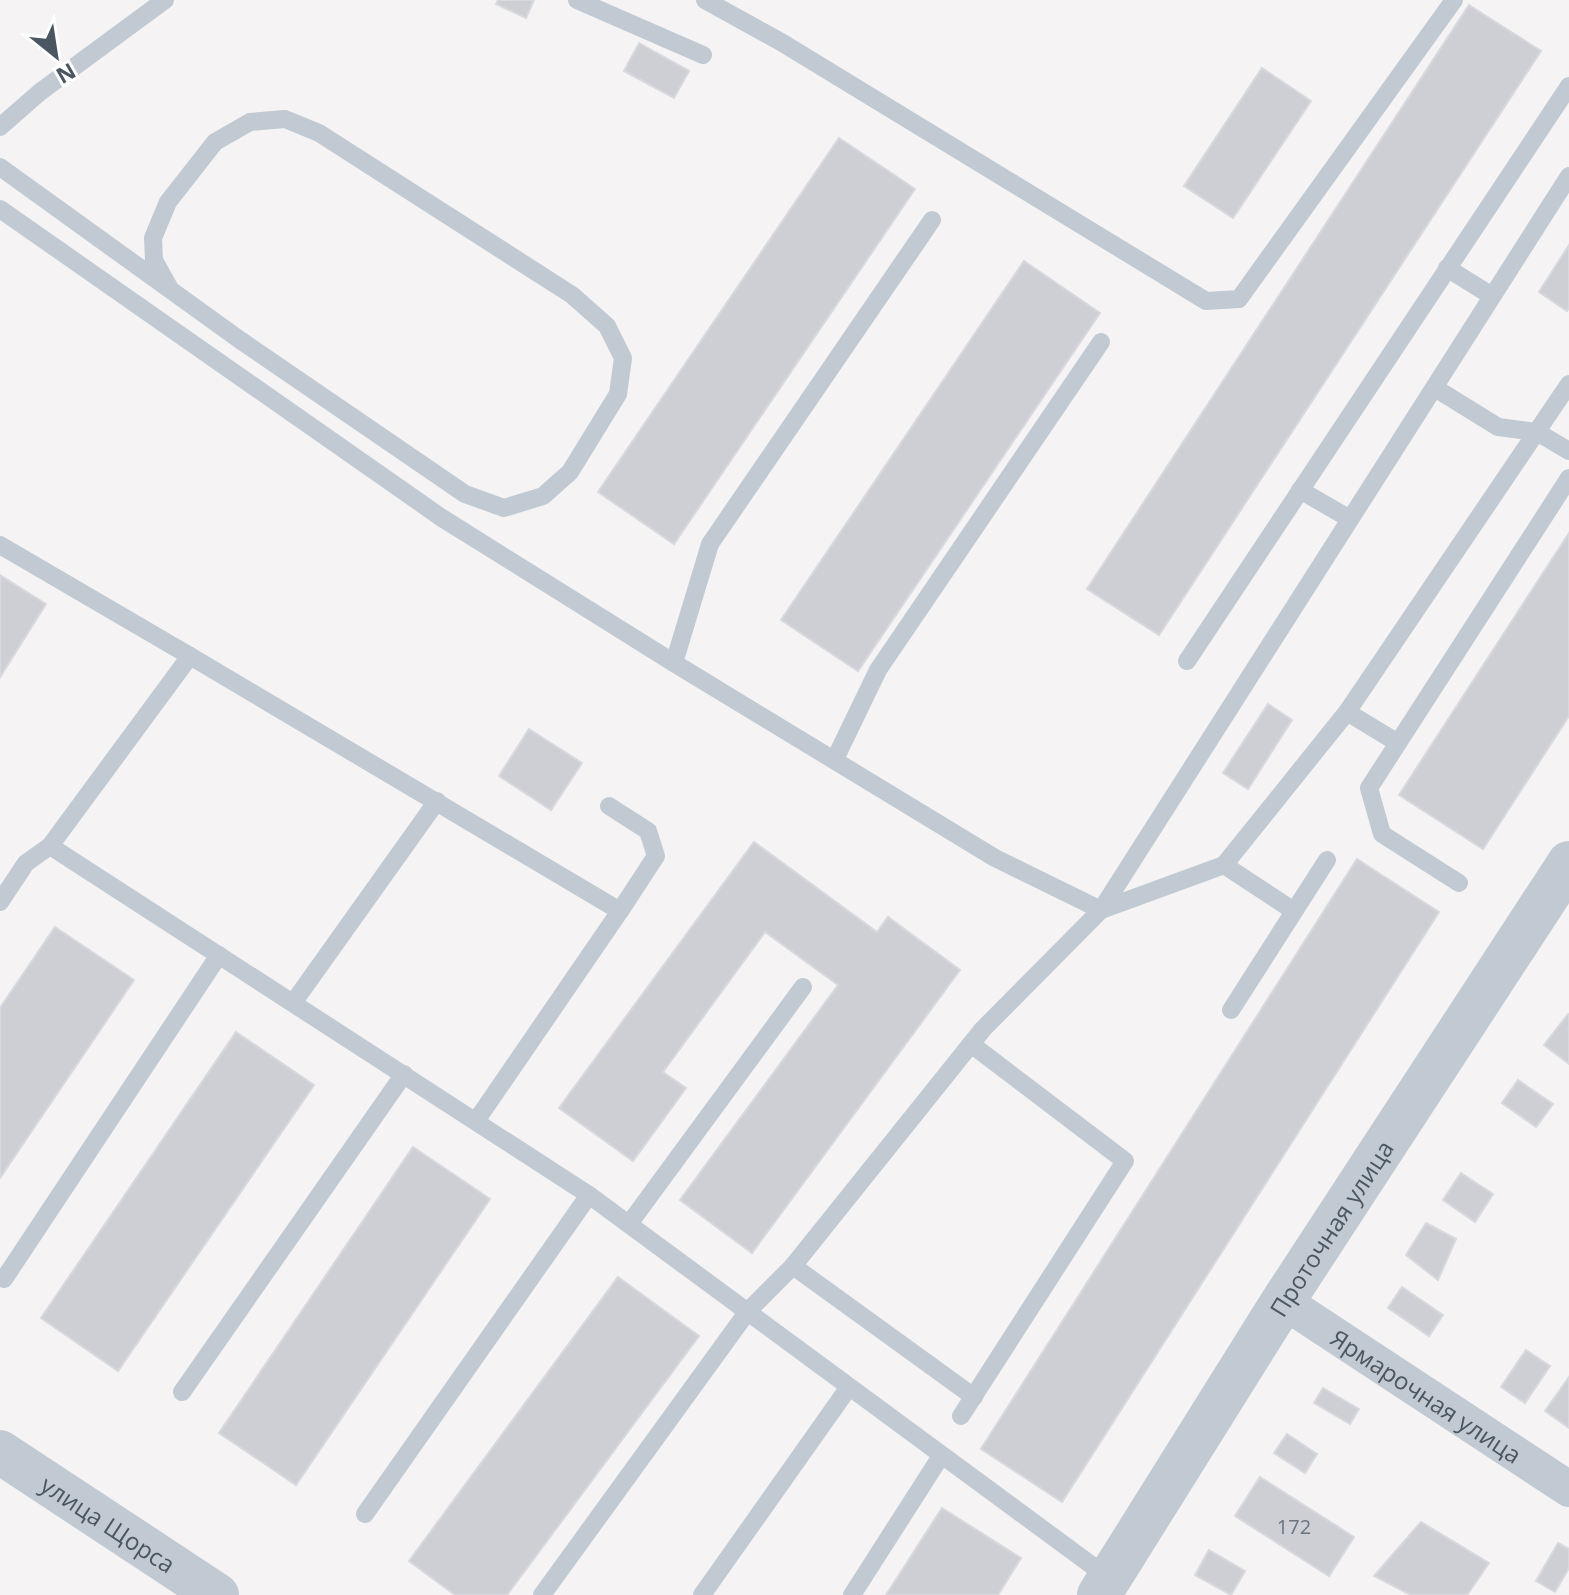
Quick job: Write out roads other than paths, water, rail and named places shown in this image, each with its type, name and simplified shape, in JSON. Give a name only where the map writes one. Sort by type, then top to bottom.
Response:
[{"type":"street","name":"Проточная улица","points":[[1104,1586],[1283,1301],[1569,863]]},
{"type":"street","name":"Ярмарочная улица","points":[[1283,1301],[1569,1489]]},
{"type":"street","name":"улица Щорса","points":[[0,1452],[217,1595]]},
{"type":"lane","points":[[0,127],[40,92],[165,0]]},
{"type":"lane","points":[[577,0],[703,55]]},
{"type":"lane","points":[[705,0],[781,42],[1206,301],[1239,299],[1454,0]]},
{"type":"lane","points":[[1187,661],[1569,86]]},
{"type":"lane","points":[[0,167],[240,340],[465,494],[504,508],[543,496],[570,472],[618,394],[623,358],[607,326],[572,295],[319,133],[285,119],[250,122],[215,142],[168,202],[153,238],[154,260],[169,287]]},
{"type":"lane","points":[[542,1595],[748,1311],[793,1266],[971,1044],[1101,910],[1569,176]]},
{"type":"lane","points":[[0,209],[442,518],[995,858],[1101,910],[1224,865],[1347,712],[1569,384]]},
{"type":"lane","points":[[674,663],[710,544],[932,220]]},
{"type":"lane","points":[[1447,268],[1492,296]]},
{"type":"lane","points":[[835,759],[878,670],[1101,342]]},
{"type":"lane","points":[[1435,388],[1498,427],[1537,432],[1569,451]]},
{"type":"lane","points":[[1459,883],[1382,834],[1369,788],[1569,478]]},
{"type":"lane","points":[[1300,490],[1350,519]]},
{"type":"lane","points":[[0,545],[620,911]]},
{"type":"lane","points":[[0,902],[26,863],[50,846],[190,656]]},
{"type":"lane","points":[[1347,712],[1398,743]]},
{"type":"lane","points":[[293,1003],[437,801]]},
{"type":"lane","points":[[476,1121],[656,856],[648,831],[609,806]]},
{"type":"lane","points":[[50,846],[589,1195],[941,1456],[1104,1586]]},
{"type":"lane","points":[[1231,1010],[1327,860]]},
{"type":"lane","points":[[1224,865],[1294,911]]},
{"type":"lane","points":[[4,1279],[219,955]]},
{"type":"lane","points":[[629,1224],[803,987]]},
{"type":"lane","points":[[961,1416],[1125,1161],[971,1044]]},
{"type":"lane","points":[[182,1392],[404,1074]]},
{"type":"lane","points":[[365,1514],[589,1195]]},
{"type":"lane","points":[[793,1266],[974,1397]]},
{"type":"lane","points":[[702,1595],[849,1387]]},
{"type":"lane","points":[[852,1595],[941,1456]]}]
